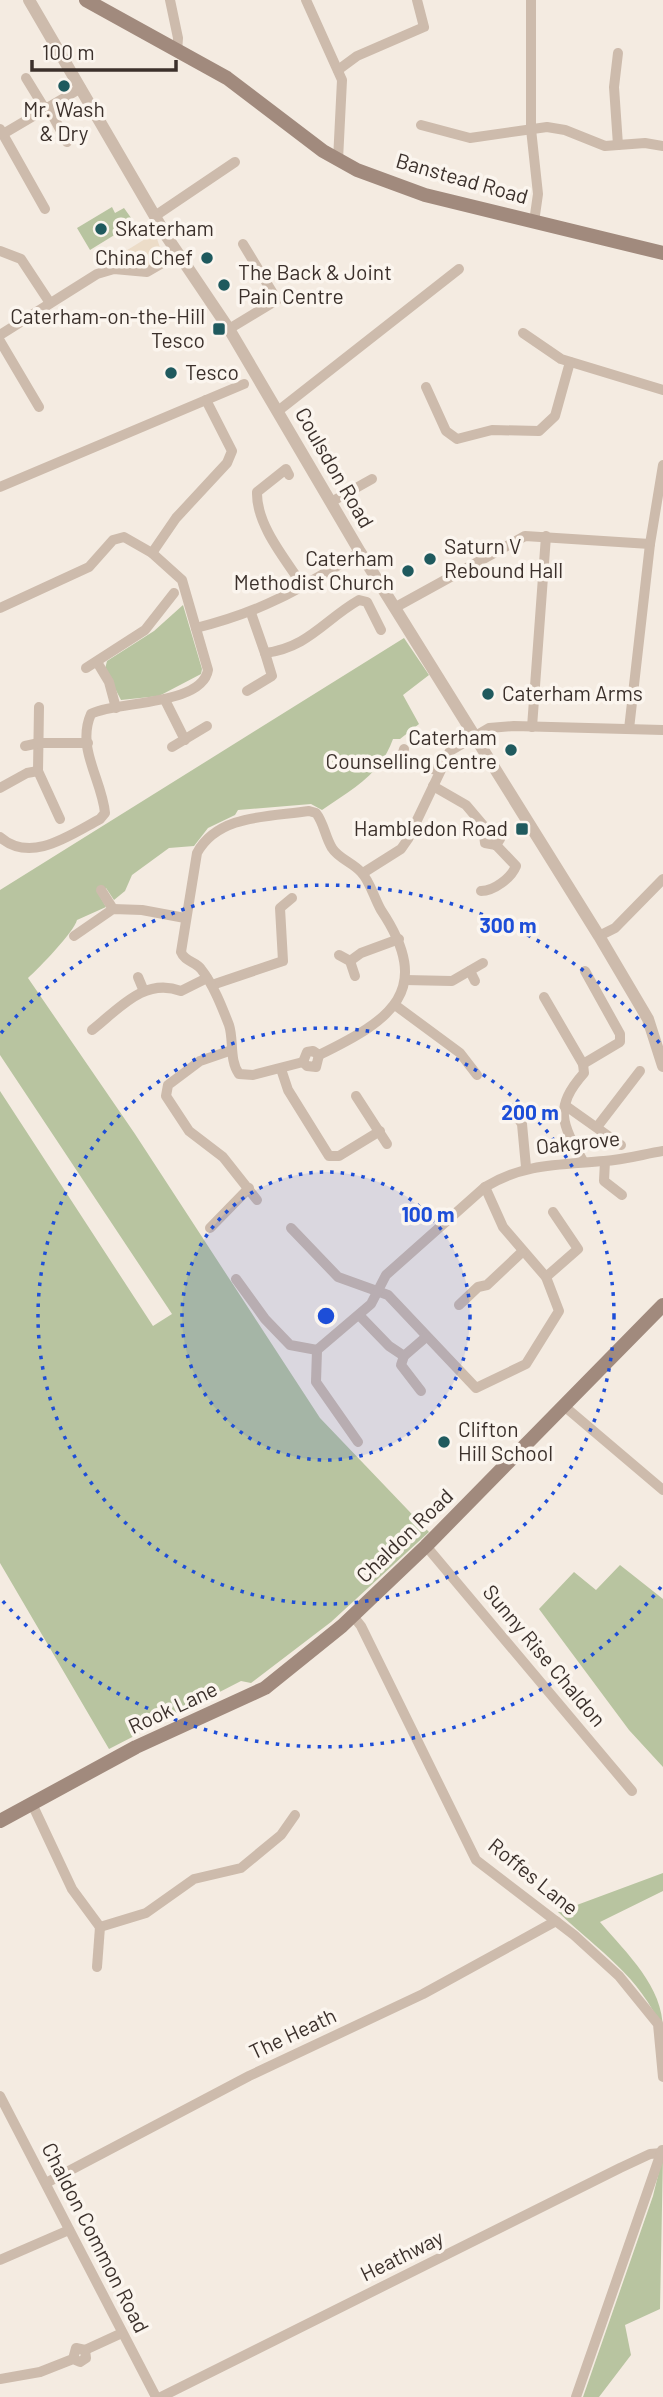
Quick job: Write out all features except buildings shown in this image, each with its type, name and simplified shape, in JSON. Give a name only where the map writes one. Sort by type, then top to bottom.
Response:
[{"type":"main road","name":"Banstead Road","points":[[86,0],[227,78],[338,160],[425,195],[663,253]]},
{"type":"main road","name":"Chaldon Road","points":[[352,1616],[426,1546],[663,1305]]},
{"type":"main road","name":"Rook Lane","points":[[0,1821],[33,1806],[136,1747],[265,1688],[352,1616]]},
{"type":"street","name":"Coulsdon Road","points":[[29,0],[178,254],[229,329],[360,552],[599,936],[648,1019],[663,1066]]},
{"type":"street","points":[[170,0],[178,38],[177,51]]},
{"type":"street","points":[[306,0],[338,70],[344,91],[338,160]]},
{"type":"street","points":[[338,70],[357,56],[424,27],[417,0]]},
{"type":"street","points":[[531,0],[531,129],[538,194],[534,222]]},
{"type":"street","points":[[618,53],[614,87],[618,145]]},
{"type":"street","points":[[26,78],[67,142]]},
{"type":"street","points":[[45,209],[1,132],[81,88]]},
{"type":"street","points":[[421,125],[470,138],[531,129],[565,130],[593,142],[618,145],[645,142],[663,146]]},
{"type":"street","points":[[155,216],[235,162]]},
{"type":"street","points":[[229,329],[277,300],[243,244]]},
{"type":"street","points":[[0,251],[21,259],[50,303]]},
{"type":"street","points":[[0,335],[97,274],[114,269],[147,272],[178,254]]},
{"type":"street","points":[[278,411],[459,269]]},
{"type":"street","points":[[523,333],[570,362],[663,390]]},
{"type":"street","points":[[0,341],[40,407]]},
{"type":"street","points":[[426,387],[451,437],[467,439],[492,430],[538,431],[555,416],[570,362]]},
{"type":"street","points":[[0,487],[244,384]]},
{"type":"street","points":[[152,553],[176,518],[227,463],[232,452],[206,400]]},
{"type":"street","points":[[629,729],[650,544],[663,465]]},
{"type":"street","points":[[289,475],[286,469],[257,492],[257,502],[270,531],[303,586]]},
{"type":"street","points":[[331,502],[372,479]]},
{"type":"street","points":[[396,607],[525,536],[650,544]]},
{"type":"street","points":[[532,727],[546,536]]},
{"type":"street","points":[[0,608],[89,567],[118,537],[124,537],[152,553],[182,580],[208,670],[207,677],[165,700],[91,714],[89,765],[104,804],[105,813],[100,819],[40,848],[23,849],[0,837]]},
{"type":"street","points":[[196,628],[251,613],[360,552]]},
{"type":"street","points":[[86,667],[145,630],[174,593]]},
{"type":"street","points":[[265,653],[283,651],[305,641],[359,600],[367,602],[381,630]]},
{"type":"street","points":[[247,691],[272,676],[251,613]]},
{"type":"street","points":[[97,662],[109,682],[116,708]]},
{"type":"street","points":[[165,700],[185,740]]},
{"type":"street","points":[[39,707],[38,771],[60,819]]},
{"type":"street","points":[[172,747],[207,726]]},
{"type":"street","points":[[363,873],[401,849],[415,830],[438,770],[450,751],[473,736],[501,726],[663,730]]},
{"type":"street","points":[[25,746],[39,743],[88,743]]},
{"type":"street","points":[[404,749],[402,756],[406,764],[438,770]]},
{"type":"street","points":[[0,788],[27,773],[38,771]]},
{"type":"street","points":[[433,786],[466,805],[488,831],[484,835],[485,844],[496,845],[516,866],[514,872],[490,891],[481,891]]},
{"type":"street","points":[[309,811],[316,813],[333,850],[363,873],[398,939],[405,980],[395,1005],[354,1037],[319,1055],[313,1051],[307,1052],[303,1062],[281,1069],[239,1074],[229,1025],[209,981],[181,952],[197,853],[212,834],[230,823],[309,811]]},
{"type":"street","points":[[599,936],[615,928],[663,879]]},
{"type":"street","points":[[101,890],[113,909]]},
{"type":"street","points":[[92,1030],[143,989],[169,986],[181,991],[283,961],[280,908],[292,898]]},
{"type":"street","points":[[74,936],[113,909],[142,910],[185,918]]},
{"type":"street","points":[[350,961],[361,953],[398,939]]},
{"type":"street","points":[[340,955],[350,961],[355,976]]},
{"type":"street","points":[[405,980],[444,982],[473,976],[483,963]]},
{"type":"street","points":[[583,1064],[620,1042],[620,1034],[585,971]]},
{"type":"street","points":[[138,977],[143,989]]},
{"type":"street","points":[[544,997],[583,1064],[584,1073],[568,1092],[563,1125],[583,1161]]},
{"type":"street","points":[[395,1005],[460,1053],[477,1075]]},
{"type":"street","points":[[232,1050],[200,1061],[168,1085],[166,1096],[189,1131],[223,1157],[257,1200]]},
{"type":"street","points":[[281,1069],[288,1090],[329,1156],[340,1156],[380,1131]]},
{"type":"street","points":[[597,1127],[640,1071]]},
{"type":"street","points":[[356,1096],[387,1144]]},
{"type":"street","points":[[566,1106],[621,1145]]},
{"type":"street","points":[[512,1108],[522,1124],[526,1167]]},
{"type":"street","name":"Oakgrove","points":[[317,1350],[371,1304],[386,1275],[485,1187],[503,1175],[526,1167],[605,1161],[663,1151]]},
{"type":"street","points":[[605,1161],[604,1181],[622,1195]]},
{"type":"street","points":[[291,1228],[338,1277],[388,1295],[477,1388],[526,1364],[559,1311],[546,1277],[503,1227],[485,1187]]},
{"type":"street","points":[[210,1228],[249,1188]]},
{"type":"street","points":[[546,1277],[578,1250],[553,1212]]},
{"type":"street","points":[[459,1305],[478,1287],[487,1285],[522,1252]]},
{"type":"street","points":[[236,1279],[290,1345],[317,1350],[316,1382],[358,1442]]},
{"type":"street","points":[[359,1315],[389,1346],[404,1356]]},
{"type":"street","points":[[421,1391],[404,1371],[404,1356],[426,1337]]},
{"type":"street","points":[[564,1406],[663,1490]]},
{"type":"street","name":"Sunny Rise Chaldon","points":[[426,1546],[632,1791]]},
{"type":"street","name":"Roffes Lane","points":[[352,1616],[361,1626],[476,1860],[556,1921],[620,1976],[658,2024],[663,2077]]},
{"type":"street","points":[[33,1806],[72,1889],[100,1927],[97,1967]]},
{"type":"street","points":[[100,1927],[146,1913],[194,1879],[241,1868],[267,1848],[295,1815]]},
{"type":"street","name":"The Heath","points":[[46,2183],[248,2076],[423,1994],[556,1921]]},
{"type":"street","name":"Chaldon Common Road","points":[[0,2096],[122,2333],[159,2397]]},
{"type":"street","points":[[576,2397],[662,2150]]},
{"type":"street","name":"Heathway","points":[[159,2397],[620,2168],[662,2150]]},
{"type":"street","points":[[0,2260],[69,2230]]},
{"type":"street","points":[[0,2379],[40,2372],[73,2358],[76,2348],[85,2350],[122,2333]]},
{"type":"green space","name":"Skaterham","points":[[112,207],[115,213],[124,208],[139,229],[133,233],[129,226],[90,250],[77,228]]},
{"type":"green space","points":[[183,605],[202,669],[201,674],[159,696],[121,700],[105,669],[107,661],[154,631]]},
{"type":"green space","points":[[404,638],[429,675],[403,695],[419,724],[400,739],[393,739],[381,762],[365,780],[322,810],[311,804],[238,810],[235,815],[208,828],[194,846],[169,848],[132,875],[125,891],[114,900],[106,888],[98,893],[106,907],[77,920],[63,941],[28,978],[135,1134],[320,1418],[429,1532],[331,1622],[251,1683],[241,1681],[109,1749],[0,1563],[0,1091],[153,1326],[172,1314],[0,1055],[0,890]]},
{"type":"green space","points":[[620,1565],[663,1599],[663,1767],[629,1730],[539,1609],[574,1572],[596,1590]]},
{"type":"green space","points":[[663,1873],[663,1891],[600,1922],[642,1971],[657,1999],[663,2030],[630,1979],[558,1912]]},
{"type":"green space","points":[[663,2155],[660,2309],[625,2325],[631,2355],[599,2397],[583,2397],[653,2196]]},
{"type":"shaded area","points":[[155,233],[165,262],[148,273],[114,269],[111,260]]},
{"type":"place","name":"Mr. Wash & Dry","points":[[64,86]]},
{"type":"place","name":"Skaterham","points":[[101,229]]},
{"type":"place","name":"China Chef","points":[[207,258]]},
{"type":"place","name":"The Back & Joint Pain Centre","points":[[224,285]]},
{"type":"place","name":"Caterham-on-the-Hill Tesco","points":[[219,329]]},
{"type":"place","name":"Tesco","points":[[171,373]]},
{"type":"place","name":"Saturn V Rebound Hall","points":[[430,559]]},
{"type":"place","name":"Caterham Methodist Church","points":[[408,571]]},
{"type":"place","name":"Caterham Arms","points":[[488,694]]},
{"type":"place","name":"Caterham Counselling Centre","points":[[511,750]]},
{"type":"place","name":"Hambledon Road","points":[[522,829]]},
{"type":"place","name":"Clifton Hill School","points":[[444,1442]]}]
